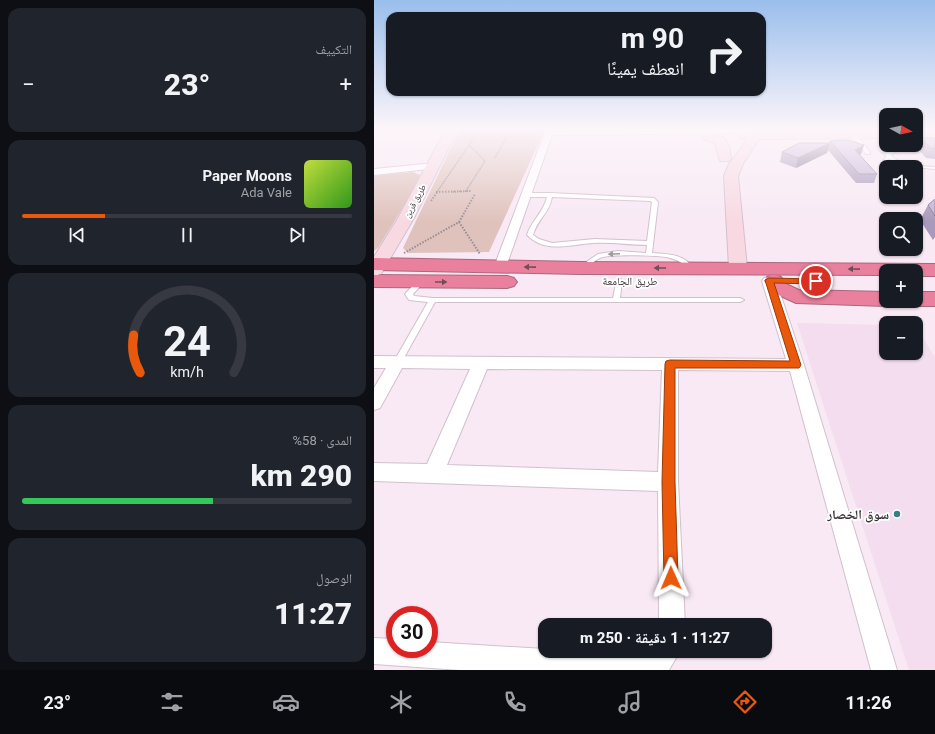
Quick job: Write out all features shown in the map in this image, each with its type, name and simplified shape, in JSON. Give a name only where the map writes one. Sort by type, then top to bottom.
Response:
[{"type":"highway","points":[[769,273],[781,262],[787,259],[842,255],[935,257]]},
{"type":"highway","name":"طريق الجامعة","points":[[377,269],[494,267],[738,268],[769,273],[879,281]]},
{"type":"highway","name":"طريق الجامعة","points":[[377,269],[420,282],[618,290],[769,273]]},
{"type":"highway","points":[[769,273],[935,270]]},
{"type":"highway","points":[[769,273],[779,288],[796,296],[879,299]]},
{"type":"highway","points":[[923,282],[935,282]]},
{"type":"highway","points":[[923,299],[935,298]]},
{"type":"street","name":"طريق قرين","points":[[377,269],[424,198],[437,160]]},
{"type":"street","points":[[494,267],[526,195],[538,160]]},
{"type":"street","points":[[725,160],[727,170],[731,176],[736,224],[735,236],[738,268]]},
{"type":"street","points":[[731,176],[738,160]]},
{"type":"street","points":[[374,172],[434,166]]},
{"type":"street","points":[[736,224],[769,273],[884,670]]},
{"type":"street","points":[[374,362],[796,365]]},
{"type":"street","points":[[374,403],[398,363]]},
{"type":"street","points":[[433,474],[481,363]]},
{"type":"street","points":[[670,364],[668,482],[672,618]]},
{"type":"street","points":[[374,472],[668,482]]},
{"type":"street","points":[[374,651],[638,669],[657,665],[662,658]]},
{"type":"lane","points":[[898,160],[911,166],[935,168]]},
{"type":"lane","points":[[526,195],[652,199],[655,202],[649,254]]},
{"type":"lane","points":[[550,195],[550,202],[545,211],[534,222],[531,229],[530,235],[534,240],[546,244],[558,245],[595,241],[651,243]]},
{"type":"lane","points":[[581,268],[594,258],[607,254],[649,254],[677,257],[686,262],[690,268]]},
{"type":"lane","points":[[420,282],[409,294],[412,298],[433,300],[618,290],[740,300]]},
{"type":"lane","points":[[398,363],[433,300]]},
{"type":"path","points":[[424,198],[437,192],[459,160]]},
{"type":"path","points":[[466,192],[484,160]]},
{"type":"path","points":[[424,198],[437,192],[471,192]]},
{"type":"path","points":[[377,269],[390,260],[459,222],[475,194]]},
{"type":"path","points":[[459,222],[494,267]]},
{"type":"shaded area","points":[[445,160],[531,160],[489,252],[408,253],[403,248]]},
{"type":"shaded area","points":[[413,172],[422,176],[378,248],[374,251],[374,176]]},
{"type":"shaded area","name":"سوق الخصار","points":[[797,323],[879,325],[879,360],[923,360],[923,338],[935,358],[935,670],[909,670]]},
{"type":"building","points":[[847,160],[864,160],[877,174],[859,174]]},
{"type":"building","points":[[935,199],[935,216],[928,205]]},
{"type":"place","name":"سوق الخصار","points":[[897,514]]},
{"type":"route","points":[[671,578],[668,482],[670,364],[796,365],[769,280],[816,281]]}]
